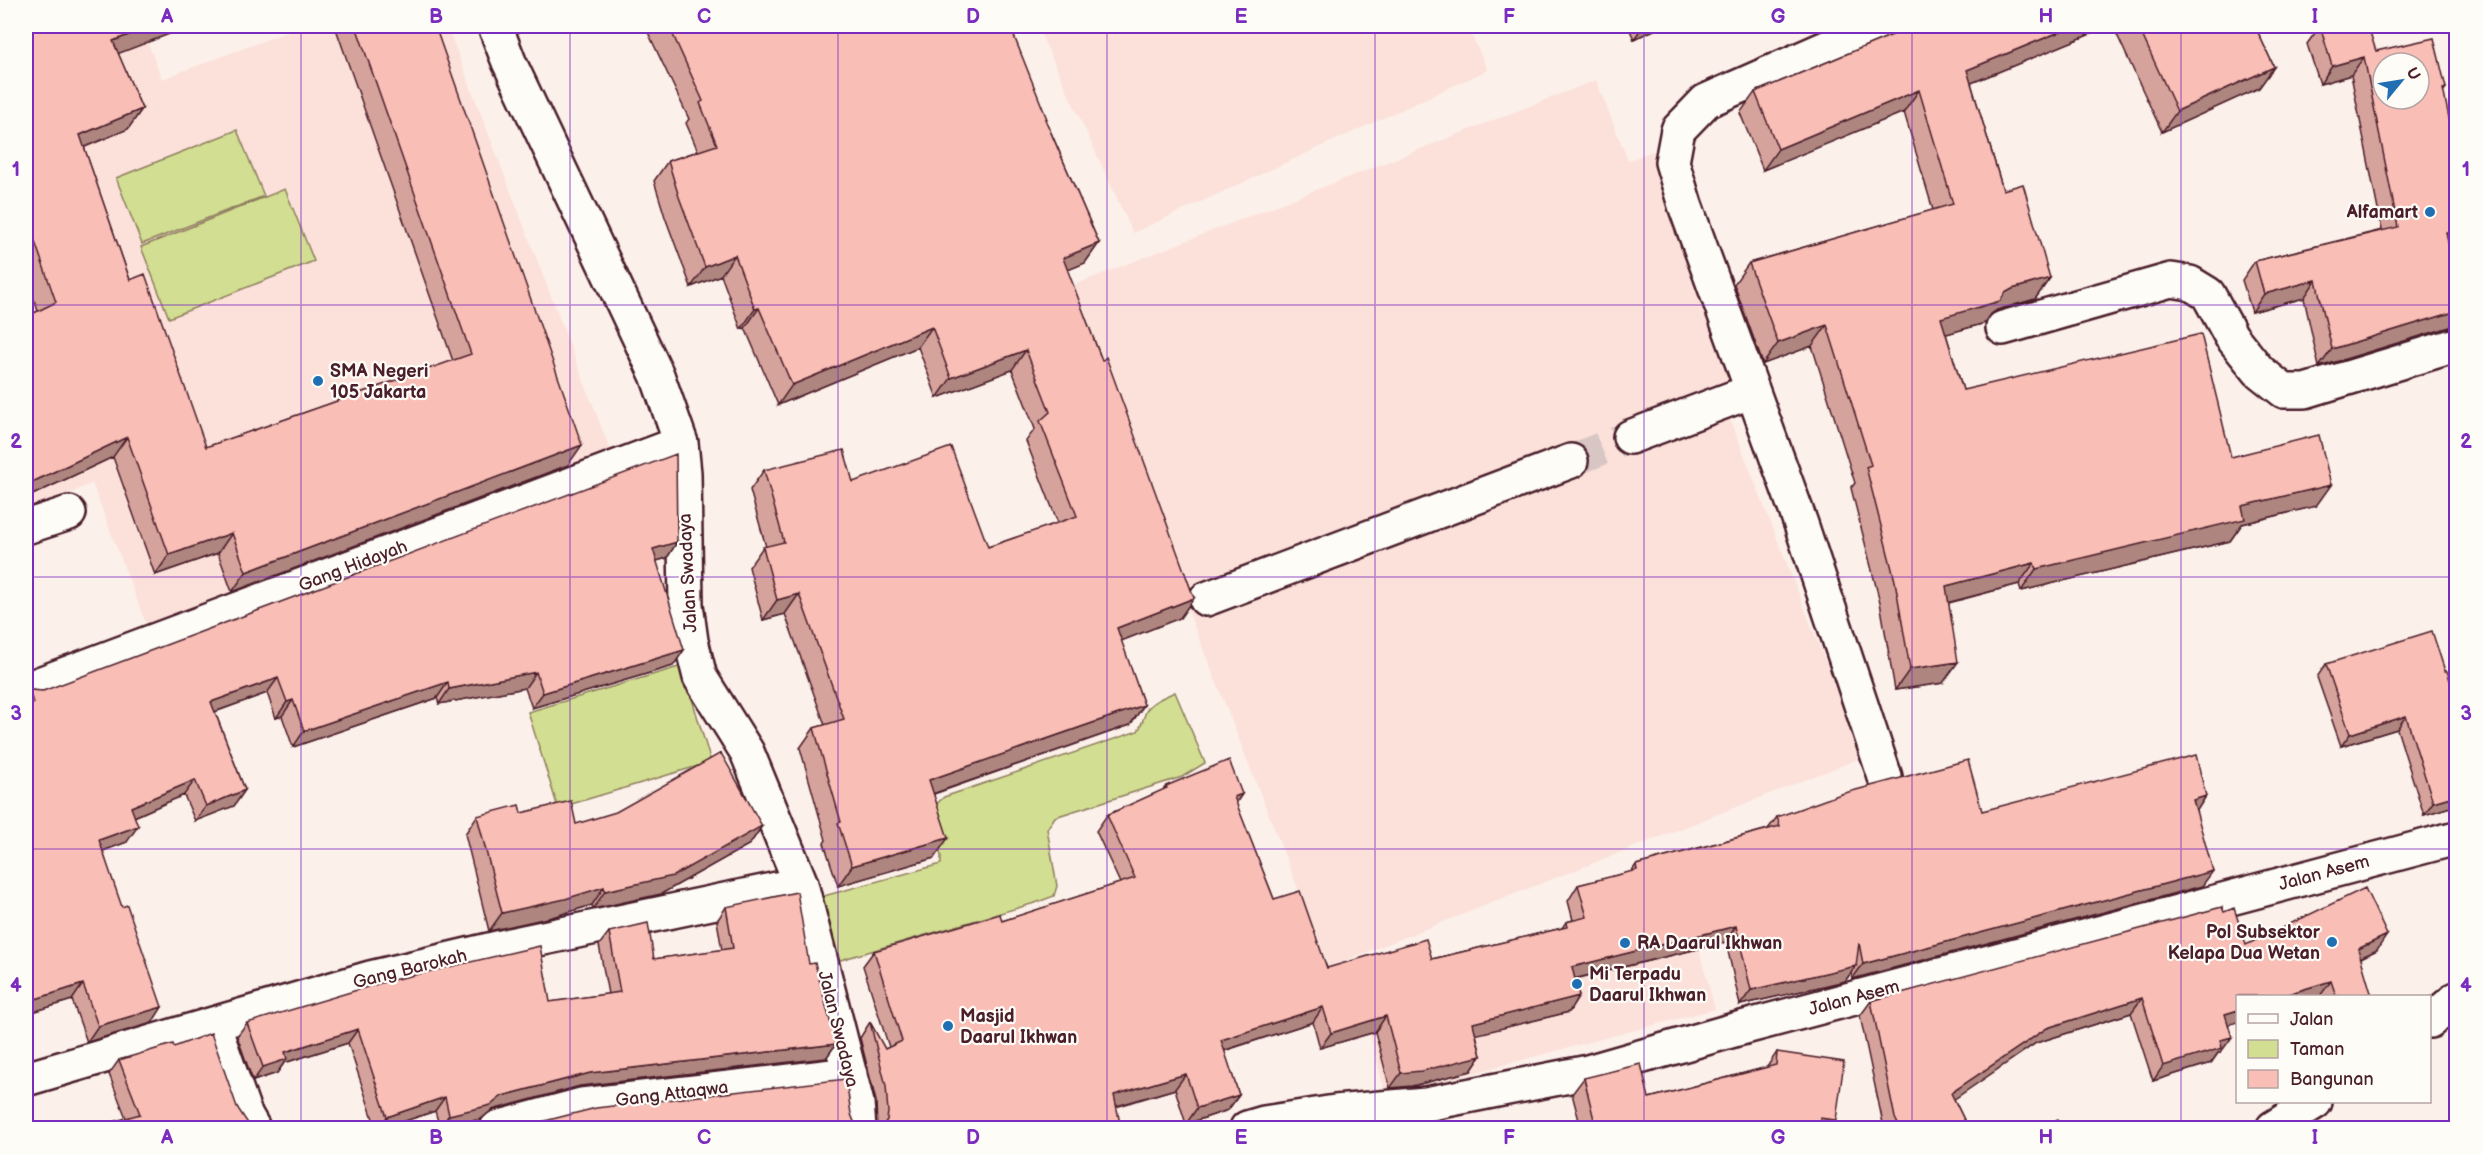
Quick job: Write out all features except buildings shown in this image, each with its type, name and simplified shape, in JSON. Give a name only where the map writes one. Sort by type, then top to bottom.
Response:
[{"type":"street","name":"Jalan Swadaya","points":[[495,26],[508,62],[657,375],[681,443],[684,473],[686,604],[691,641],[700,677],[747,752],[801,884],[857,1103],[859,1128]]},
{"type":"street","points":[[1876,26],[1706,101],[1678,130],[1672,162],[1685,205],[1801,524],[1885,777]]},
{"type":"street","points":[[2003,328],[2171,280],[2190,283],[2208,294],[2232,336],[2259,371],[2284,391],[2305,391],[2457,345]]},
{"type":"street","points":[[1630,437],[1752,392]]},
{"type":"street","name":"Gang Hidayah","points":[[26,689],[681,443]]},
{"type":"street","points":[[1206,599],[1572,461]]},
{"type":"street","points":[[26,526],[69,513]]},
{"type":"street","name":"Jalan Asem","points":[[1247,1128],[1264,1123],[1335,1112],[1426,1104],[1584,1073],[1757,1024],[2457,838]]},
{"type":"street","name":"Gang Barokah","points":[[26,1079],[370,978],[801,884]]},
{"type":"street","points":[[2431,1020],[2457,999]]},
{"type":"street","points":[[213,1024],[244,1114],[253,1128]]},
{"type":"street","name":"Gang Attaqwa","points":[[497,1128],[582,1105],[850,1074]]},
{"type":"street","points":[[2273,1128],[2312,1103]]},
{"type":"shaded area","name":"SMA Negeri 105 Jakarta","points":[[26,26],[141,26],[162,79],[303,26],[447,26],[611,452],[148,629],[92,483],[26,514],[26,320],[44,357],[26,310]]},
{"type":"shaded area","points":[[1037,26],[1467,26],[1488,70],[1133,233]]},
{"type":"shaded area","points":[[1596,80],[1628,161],[1652,151],[1746,402],[1726,409],[1863,757],[1329,967],[1061,290]]},
{"type":"shaded area","name":"Mi Terpadu Daarul Ikhwan","points":[[1686,901],[1715,1009],[1386,1096],[1367,1024]]},
{"type":"green space","points":[[237,130],[264,196],[142,244],[116,178]]},
{"type":"green space","points":[[285,189],[314,261],[169,318],[141,247]]},
{"type":"green space","points":[[682,666],[711,762],[558,808],[528,712]]},
{"type":"green space","points":[[1175,692],[1205,763],[1182,777],[1055,817],[1047,829],[1057,886],[1054,896],[837,961],[820,897],[941,864],[929,811],[944,797],[1138,731],[1151,705],[1160,698]]},
{"type":"tunnel","points":[[1571,461],[1630,437]]},
{"type":"place","name":"Alfamart","points":[[2430,212]]},
{"type":"place","name":"SMA Negeri 105 Jakarta","points":[[318,381]]},
{"type":"place","name":"Pol Subsektor Kelapa Dua Wetan","points":[[2332,942]]},
{"type":"place","name":"RA Daarul Ikhwan","points":[[1625,943]]},
{"type":"place","name":"Mi Terpadu Daarul Ikhwan","points":[[1577,984]]},
{"type":"place","name":"Masjid Daarul Ikhwan","points":[[948,1026]]}]
